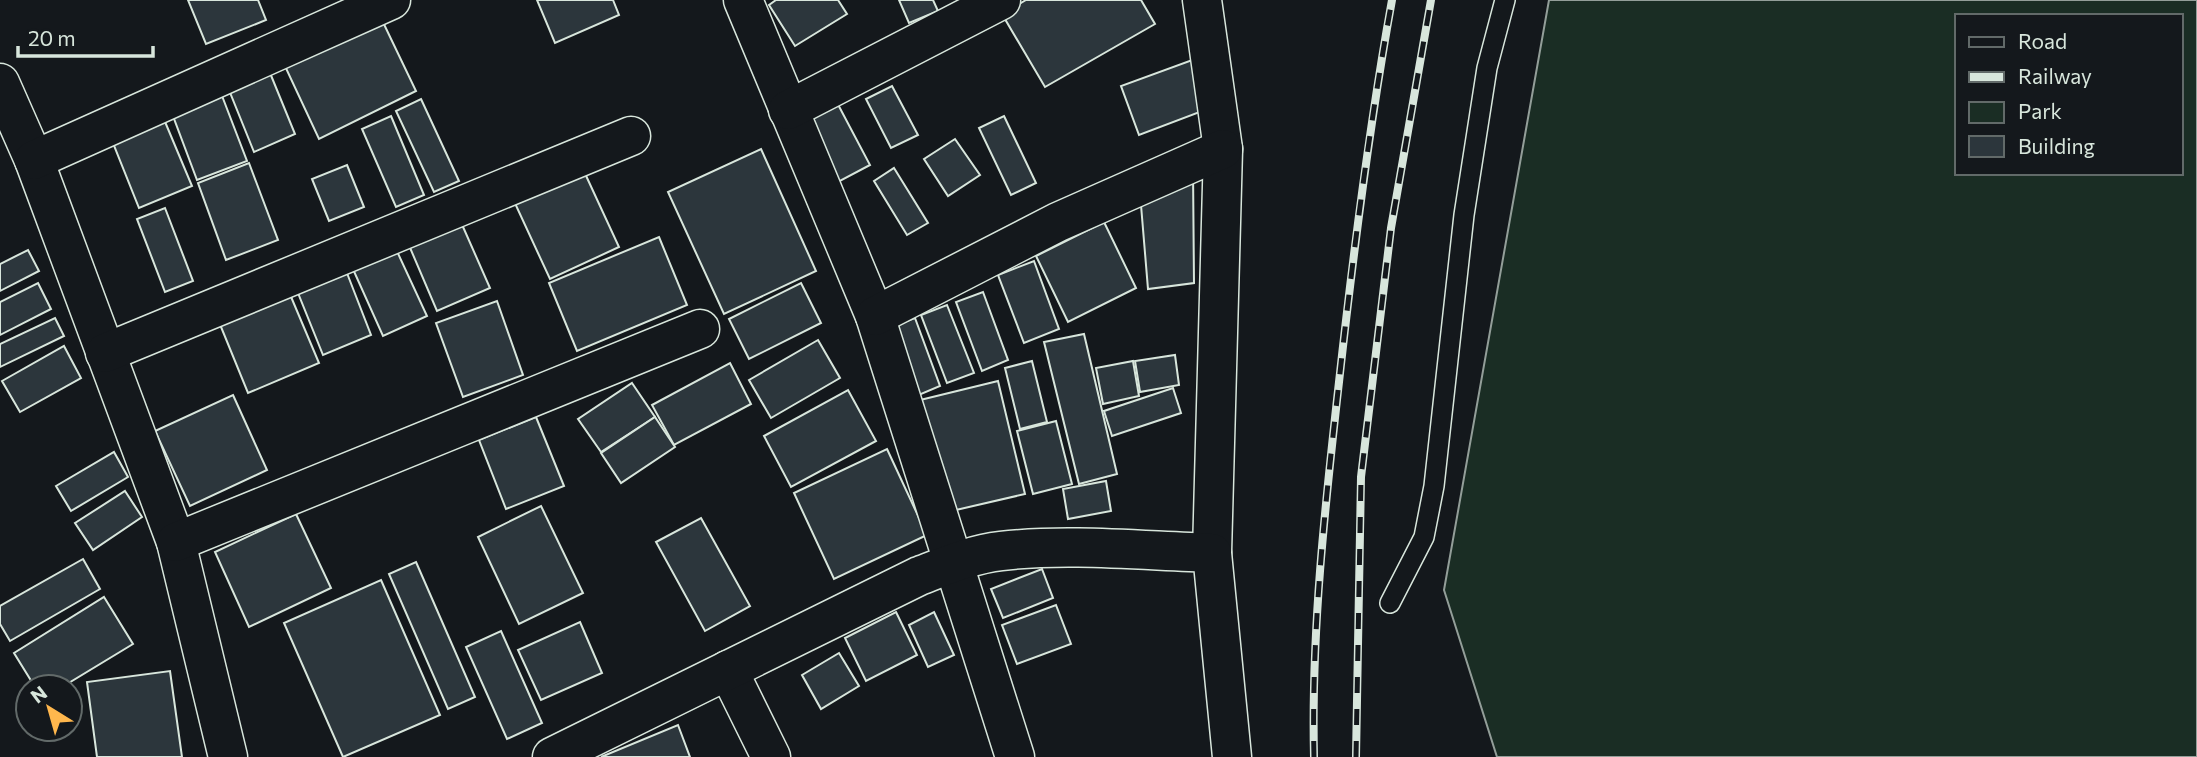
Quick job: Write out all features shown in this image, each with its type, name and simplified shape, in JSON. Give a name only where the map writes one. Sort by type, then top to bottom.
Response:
[{"type":"street","points":[[34,160],[391,0]]},
{"type":"street","points":[[743,0],[875,316],[1015,757]]},
{"type":"street","points":[[789,110],[1001,0]]},
{"type":"street","points":[[1202,0],[1223,149],[1212,553],[1231,757]]},
{"type":"street","points":[[0,83],[34,160],[176,542],[228,757]]},
{"type":"street","points":[[105,353],[631,136]]},
{"type":"street","points":[[875,316],[1058,222],[1223,149]]},
{"type":"street","points":[[176,542],[700,329]]},
{"type":"street","points":[[560,755],[919,576],[954,562],[1000,551],[1212,553]]},
{"type":"street","points":[[728,670],[771,757]]},
{"type":"lane","points":[[1390,603],[1424,537],[1434,486],[1466,202],[1488,68],[1504,0]]},
{"type":"green space","points":[[1549,0],[2197,0],[2197,757],[1497,757],[1444,590]]},
{"type":"building","points":[[188,0],[258,0],[266,20],[206,44]]},
{"type":"building","points":[[537,0],[613,0],[619,15],[555,43]]},
{"type":"building","points":[[776,0],[838,0],[847,14],[795,46],[769,5]]},
{"type":"building","points":[[899,0],[933,0],[938,11],[909,23]]},
{"type":"building","points":[[1026,0],[1141,0],[1155,24],[1045,87],[1002,14]]},
{"type":"building","points":[[381,18],[416,91],[319,139],[284,64]]},
{"type":"building","points":[[1195,59],[1213,107],[1139,135],[1121,86]]},
{"type":"building","points":[[268,68],[295,134],[254,152],[227,85]]},
{"type":"building","points":[[892,86],[918,135],[891,148],[866,99]]},
{"type":"building","points":[[219,88],[247,161],[197,180],[170,108]]},
{"type":"building","points":[[833,95],[870,165],[838,182],[801,111]]},
{"type":"building","points":[[421,99],[459,181],[434,192],[396,111]]},
{"type":"building","points":[[391,116],[424,195],[396,207],[362,129]]},
{"type":"building","points":[[1004,116],[1036,183],[1011,195],[979,128]]},
{"type":"building","points":[[163,117],[192,186],[139,208],[111,138]]},
{"type":"building","points":[[955,139],[980,175],[948,196],[924,159]]},
{"type":"building","points":[[761,149],[816,271],[724,314],[668,192]]},
{"type":"building","points":[[249,163],[278,240],[226,260],[198,183]]},
{"type":"building","points":[[347,165],[364,207],[329,221],[312,179]]},
{"type":"building","points":[[582,167],[619,247],[550,279],[513,199]]},
{"type":"building","points":[[894,168],[928,223],[907,235],[874,181]]},
{"type":"building","points":[[1193,169],[1194,283],[1148,289],[1140,193]]},
{"type":"building","points":[[165,208],[193,281],[165,292],[137,219]]},
{"type":"building","points":[[460,220],[490,288],[437,311],[408,243]]},
{"type":"building","points":[[1104,222],[1136,288],[1068,322],[1036,256]]},
{"type":"building","points":[[659,237],[687,305],[577,351],[549,283]]},
{"type":"building","points":[[395,247],[427,316],[383,336],[352,267]]},
{"type":"building","points":[[28,250],[39,271],[0,291],[0,264]]},
{"type":"building","points":[[1034,261],[1059,329],[1024,343],[998,275]]},
{"type":"building","points":[[345,268],[371,335],[323,355],[296,288]]},
{"type":"building","points":[[38,283],[51,309],[0,335],[0,302]]},
{"type":"building","points":[[801,283],[821,323],[749,359],[729,319]]},
{"type":"building","points":[[289,292],[319,363],[248,393],[219,322]]},
{"type":"building","points":[[983,292],[1008,360],[982,371],[956,302]]},
{"type":"building","points":[[497,301],[523,375],[463,397],[436,323]]},
{"type":"building","points":[[947,305],[974,373],[947,383],[921,315]]},
{"type":"building","points":[[55,318],[64,336],[0,367],[0,344]]},
{"type":"building","points":[[915,318],[940,386],[914,397],[888,328]]},
{"type":"building","points":[[1084,334],[1117,474],[1079,484],[1044,342]]},
{"type":"building","points":[[818,340],[840,378],[771,418],[749,380]]},
{"type":"building","points":[[64,346],[81,378],[20,412],[2,381]]},
{"type":"building","points":[[1175,355],[1179,385],[1140,392],[1135,361]]},
{"type":"building","points":[[1032,361],[1047,422],[1020,429],[1005,368]]},
{"type":"building","points":[[1133,361],[1139,396],[1103,404],[1096,368]]},
{"type":"building","points":[[730,363],[751,404],[674,445],[652,405]]},
{"type":"building","points":[[998,381],[1025,494],[943,513],[916,401]]},
{"type":"building","points":[[632,383],[655,417],[601,452],[578,419]]},
{"type":"building","points":[[1173,388],[1181,413],[1112,436],[1104,411]]},
{"type":"building","points":[[848,390],[876,441],[791,487],[764,436]]},
{"type":"building","points":[[233,395],[267,470],[190,506],[155,431]]},
{"type":"building","points":[[536,417],[564,486],[506,509],[479,440]]},
{"type":"building","points":[[655,417],[675,447],[621,483],[601,453]]},
{"type":"building","points":[[1056,421],[1072,484],[1033,494],[1017,431]]},
{"type":"building","points":[[887,449],[927,535],[834,579],[794,493]]},
{"type":"building","points":[[114,452],[128,477],[71,511],[56,486]]},
{"type":"building","points":[[1106,481],[1111,511],[1068,519],[1063,489]]},
{"type":"building","points":[[125,491],[142,517],[93,550],[75,523]]},
{"type":"building","points":[[541,506],[583,593],[519,624],[478,537]]},
{"type":"building","points":[[296,514],[331,588],[249,627],[215,552]]},
{"type":"building","points":[[701,518],[750,606],[705,631],[656,542]]},
{"type":"building","points":[[83,559],[100,589],[10,641],[0,624],[0,606]]},
{"type":"building","points":[[416,562],[475,697],[448,709],[389,574]]},
{"type":"building","points":[[1042,569],[1053,598],[1003,618],[991,589]]},
{"type":"building","points":[[381,580],[440,715],[343,757],[284,623]]},
{"type":"building","points":[[104,597],[133,644],[84,674],[26,673],[14,653]]},
{"type":"building","points":[[1056,605],[1071,644],[1017,664],[1002,625]]},
{"type":"building","points":[[896,612],[917,655],[866,681],[845,638]]},
{"type":"building","points":[[934,612],[954,655],[928,667],[909,625]]},
{"type":"building","points":[[580,622],[602,673],[541,700],[518,650]]},
{"type":"building","points":[[501,631],[542,723],[507,739],[466,647]]},
{"type":"building","points":[[839,653],[859,686],[821,709],[802,675]]},
{"type":"building","points":[[170,671],[182,757],[97,757],[87,682]]},
{"type":"building","points":[[678,725],[690,757],[601,757]]},
{"type":"railway","points":[[1314,757],[1317,617],[1329,475],[1362,191],[1392,0]]},
{"type":"railway","points":[[1356,757],[1361,477],[1391,228],[1431,0]]}]
